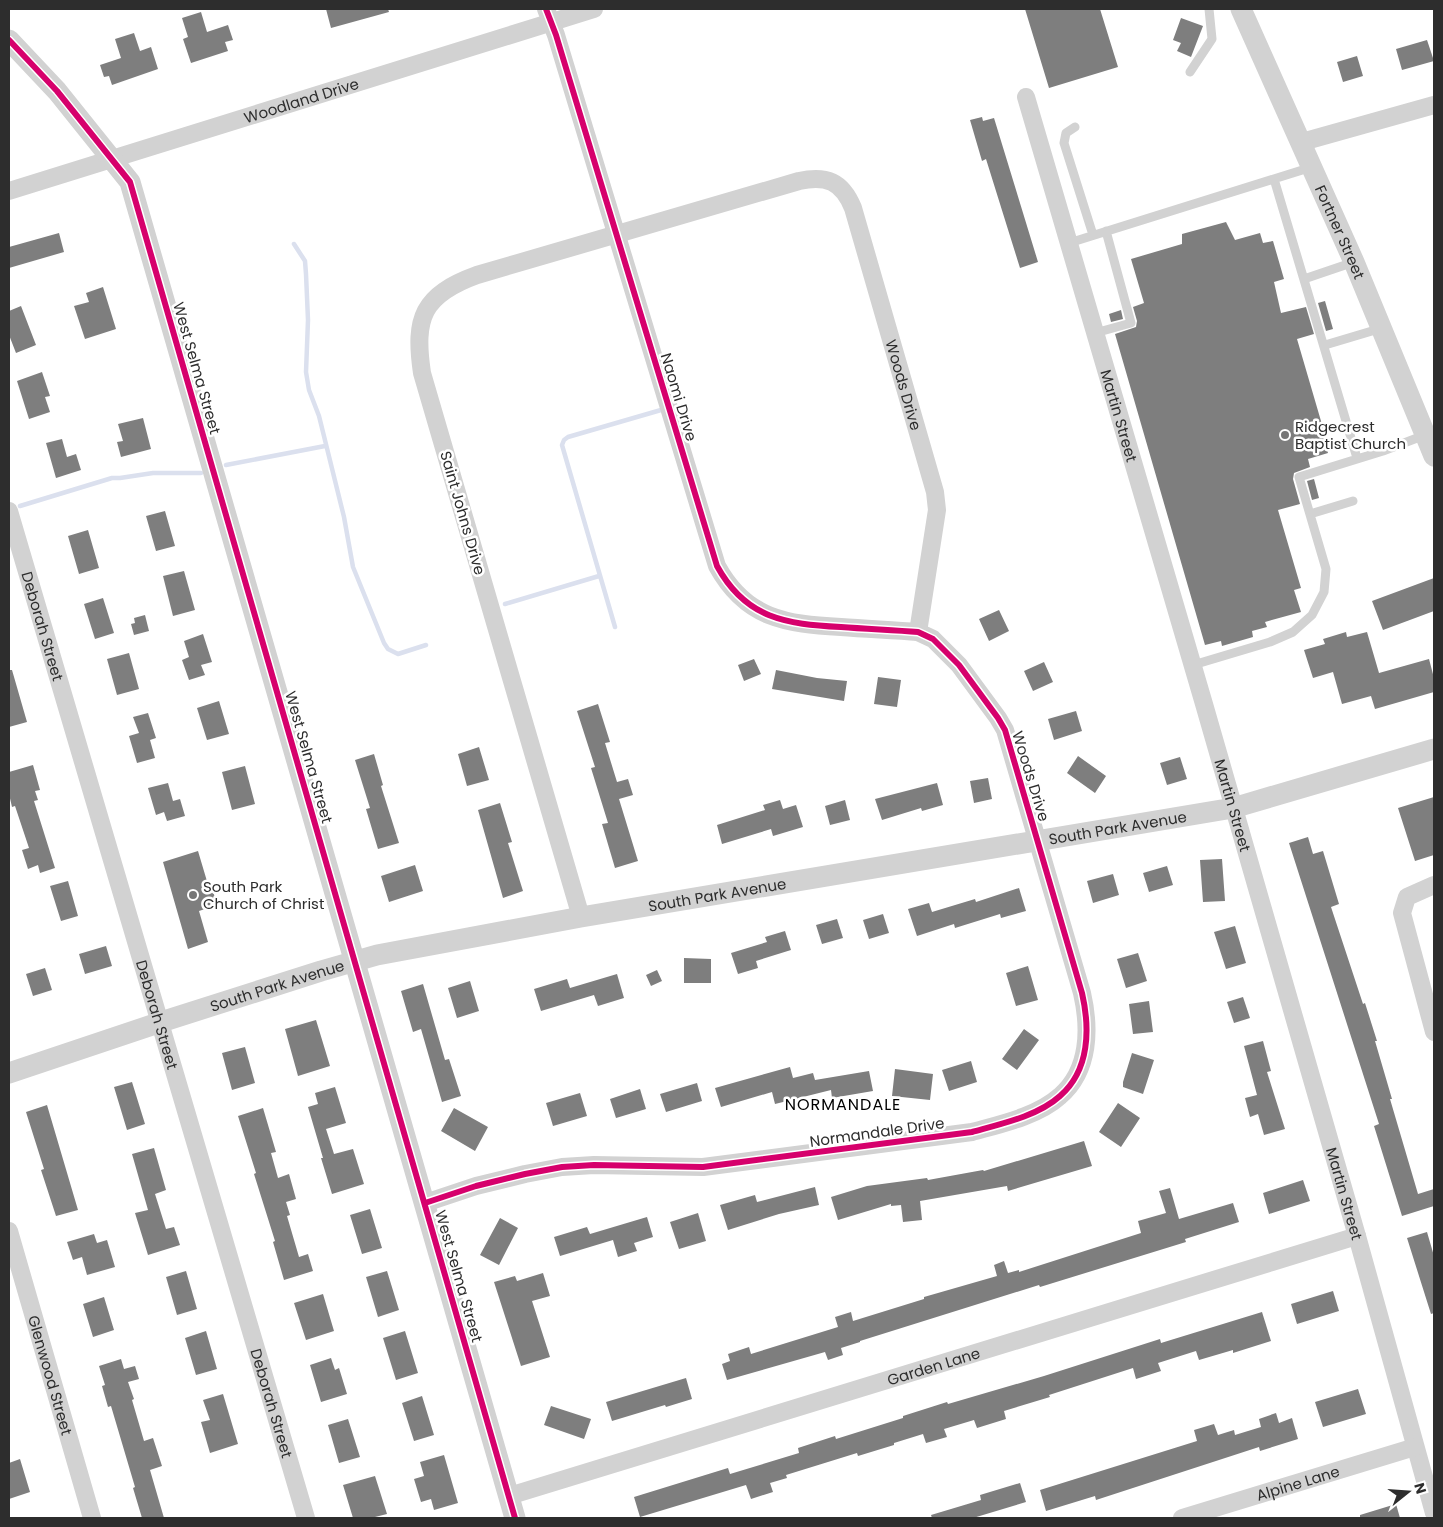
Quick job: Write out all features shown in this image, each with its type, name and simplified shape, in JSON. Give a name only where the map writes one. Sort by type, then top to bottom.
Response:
[{"type":"street","name":"Woodland Drive","points":[[9,191],[112,159],[548,15],[594,9]]},
{"type":"street","name":"Fortner Street","points":[[1241,9],[1313,166],[1382,328],[1430,433],[1434,456]]},
{"type":"street","name":"Naomi Drive","points":[[548,15],[717,566],[737,595],[752,607],[768,616],[805,625],[918,632]]},
{"type":"street","name":"West Selma Street","points":[[9,40],[57,91],[130,182],[516,1518]]},
{"type":"street","name":"Martin Street","points":[[1026,97],[1193,665],[1357,1236],[1434,1513]]},
{"type":"street","points":[[1302,142],[1434,105]]},
{"type":"street","name":"Woods Drive","points":[[617,235],[811,178],[822,178],[831,181],[845,193],[853,208],[935,492],[937,510],[918,632],[933,639],[959,665],[1005,730],[1039,841]]},
{"type":"street","name":"Saint Johns Drive","points":[[582,917],[422,373],[418,349],[419,331],[423,315],[432,301],[458,282],[617,235]]},
{"type":"street","name":"Deborah Street","points":[[9,511],[306,1518]]},
{"type":"street","name":"South Park Avenue","points":[[9,1073],[161,1022],[377,955],[582,917],[1233,808],[1434,748]]},
{"type":"street","name":"Normandale Drive","points":[[425,1202],[484,1184],[562,1167],[594,1165],[703,1167],[972,1132],[1008,1122],[1043,1107],[1060,1096],[1074,1078],[1083,1061],[1087,1028],[1086,1010],[1082,993],[1039,841]]},
{"type":"street","points":[[1434,886],[1407,897],[1402,913],[1434,1032]]},
{"type":"street","name":"Glenwood Street","points":[[9,1231],[92,1518]]},
{"type":"street","name":"Garden Lane","points":[[509,1496],[1357,1236]]},
{"type":"street","name":"Alpine Lane","points":[[1182,1518],[1415,1447]]},
{"type":"lane","points":[[1190,72],[1212,39],[1209,9]]},
{"type":"lane","points":[[1075,127],[1066,133],[1064,143],[1093,235]]},
{"type":"lane","points":[[1069,243],[1313,166]]},
{"type":"lane","points":[[1274,179],[1325,345],[1357,458]]},
{"type":"lane","points":[[1095,333],[1131,323],[1106,231]]},
{"type":"lane","points":[[1304,278],[1354,262]]},
{"type":"lane","points":[[1325,345],[1382,328]]},
{"type":"lane","points":[[1193,665],[1270,642],[1293,632],[1312,615],[1324,592],[1326,569],[1299,477],[1383,451],[1430,433]]},
{"type":"lane","points":[[1310,514],[1353,501]]},
{"type":"building","points":[[326,9],[388,9],[389,12],[331,28]]},
{"type":"building","points":[[1025,9],[1100,9],[1118,67],[1049,88]]},
{"type":"building","points":[[201,12],[207,32],[228,25],[233,40],[225,42],[228,51],[191,63],[183,39],[188,37],[182,18]]},
{"type":"building","points":[[1181,18],[1203,26],[1191,57],[1177,51],[1181,43],[1173,40]]},
{"type":"building","points":[[134,33],[140,51],[151,47],[158,69],[112,85],[109,76],[104,77],[100,65],[121,58],[115,39]]},
{"type":"building","points":[[1427,40],[1434,61],[1402,70],[1396,49]]},
{"type":"building","points":[[1357,56],[1363,76],[1343,82],[1337,62]]},
{"type":"building","points":[[982,117],[983,121],[994,118],[1038,262],[1020,268],[986,159],[982,161],[970,120]]},
{"type":"building","name":"Ridgecrest Baptist Church","points":[[1226,222],[1235,240],[1260,233],[1263,243],[1273,241],[1284,279],[1274,282],[1281,313],[1306,307],[1314,334],[1297,339],[1328,445],[1326,446],[1328,453],[1308,459],[1310,467],[1294,473],[1293,479],[1300,504],[1278,510],[1301,588],[1294,590],[1301,612],[1265,622],[1267,627],[1252,631],[1253,637],[1222,646],[1221,641],[1205,645],[1115,334],[1136,327],[1137,321],[1133,307],[1144,303],[1131,259],[1182,244],[1182,234]]},
{"type":"building","points":[[59,233],[64,252],[9,268],[9,247]]},
{"type":"building","points":[[103,287],[116,329],[85,339],[74,306],[89,302],[86,293]]},
{"type":"building","points":[[1325,301],[1333,329],[1326,331],[1318,303]]},
{"type":"building","points":[[21,306],[36,345],[16,353],[9,335],[9,311]]},
{"type":"building","points":[[1121,310],[1123,319],[1111,322],[1109,314]]},
{"type":"building","points":[[42,372],[50,396],[45,397],[50,412],[29,419],[17,381]]},
{"type":"building","points":[[143,418],[151,449],[121,457],[117,442],[123,441],[118,424]]},
{"type":"building","points":[[62,439],[67,457],[76,454],[81,470],[56,478],[46,443]]},
{"type":"building","points":[[1314,479],[1319,498],[1312,500],[1307,481]]},
{"type":"building","points":[[165,511],[175,546],[156,551],[146,516]]},
{"type":"building","points":[[88,530],[99,568],[79,574],[68,536]]},
{"type":"building","points":[[184,571],[195,610],[173,616],[163,576]]},
{"type":"building","points":[[1434,578],[1434,611],[1383,630],[1372,601]]},
{"type":"building","points":[[103,598],[114,633],[95,639],[84,604]]},
{"type":"building","points":[[999,610],[1009,631],[989,641],[979,619]]},
{"type":"building","points":[[145,615],[149,631],[134,635],[131,624],[135,623],[134,618]]},
{"type":"building","points":[[1346,632],[1347,637],[1367,632],[1379,673],[1429,659],[1434,678],[1434,692],[1375,709],[1371,696],[1342,704],[1333,672],[1313,678],[1304,650],[1325,644],[1323,639]]},
{"type":"building","points":[[203,634],[212,662],[201,665],[205,675],[189,680],[182,660],[189,657],[184,641]]},
{"type":"building","points":[[129,653],[139,689],[117,695],[107,659]]},
{"type":"building","points":[[754,659],[761,674],[744,681],[738,665]]},
{"type":"building","points":[[1044,662],[1053,682],[1033,691],[1024,671]]},
{"type":"building","points":[[9,670],[12,670],[27,722],[9,727]]},
{"type":"building","points":[[776,670],[817,678],[847,681],[844,701],[772,689]]},
{"type":"building","points":[[878,677],[901,680],[897,707],[874,704]]},
{"type":"building","points":[[219,701],[229,734],[207,740],[197,708]]},
{"type":"building","points":[[598,704],[610,742],[605,743],[617,782],[628,779],[633,795],[619,799],[638,861],[615,868],[602,824],[608,823],[591,768],[595,767],[577,711]]},
{"type":"building","points":[[1076,711],[1082,731],[1054,740],[1048,719]]},
{"type":"building","points":[[148,713],[156,738],[150,740],[155,758],[137,763],[129,736],[139,733],[133,717]]},
{"type":"building","points":[[479,747],[489,780],[467,786],[458,754]]},
{"type":"building","points":[[374,754],[383,785],[381,786],[399,843],[378,849],[366,809],[370,808],[355,760]]},
{"type":"building","points":[[1078,756],[1106,776],[1095,793],[1067,773]]},
{"type":"building","points":[[1180,757],[1187,779],[1167,785],[1160,763]]},
{"type":"building","points":[[33,765],[40,790],[35,791],[38,800],[34,801],[55,868],[40,873],[38,865],[28,869],[22,850],[29,848],[15,806],[12,807],[9,794],[9,772]]},
{"type":"building","points":[[245,766],[255,804],[232,810],[222,772]]},
{"type":"building","points":[[988,778],[992,799],[974,803],[970,781]]},
{"type":"building","points":[[168,783],[173,801],[180,799],[185,816],[167,821],[164,812],[156,815],[148,788]]},
{"type":"building","points":[[937,783],[943,805],[922,811],[921,808],[882,820],[875,799]]},
{"type":"building","points":[[1434,797],[1434,855],[1415,861],[1398,808]]},
{"type":"building","points":[[780,800],[783,809],[796,805],[803,827],[773,836],[771,829],[722,844],[717,825],[765,810],[763,805]]},
{"type":"building","points":[[845,800],[850,820],[830,825],[825,806]]},
{"type":"building","points":[[500,803],[512,842],[508,843],[523,891],[503,898],[478,810]]},
{"type":"building","points":[[1308,837],[1313,854],[1323,851],[1339,904],[1331,907],[1377,1041],[1375,1041],[1392,1099],[1390,1099],[1418,1194],[1434,1189],[1434,1206],[1402,1216],[1374,1126],[1379,1124],[1289,843]]},
{"type":"building","name":"South Park Church of Christ","points":[[198,851],[209,888],[212,887],[216,902],[213,902],[214,906],[199,911],[208,942],[188,949],[163,862]]},
{"type":"building","points":[[1222,859],[1225,901],[1203,902],[1200,860]]},
{"type":"building","points":[[415,865],[423,891],[389,902],[381,876]]},
{"type":"building","points":[[1167,866],[1173,885],[1149,892],[1143,873]]},
{"type":"building","points":[[1113,874],[1119,895],[1093,903],[1087,881]]},
{"type":"building","points":[[68,881],[78,916],[61,921],[50,886]]},
{"type":"building","points":[[1019,888],[1026,911],[1001,918],[1000,914],[955,928],[954,924],[917,936],[908,909],[929,903],[932,912],[975,899],[976,902]]},
{"type":"building","points":[[883,914],[889,933],[869,939],[863,920]]},
{"type":"building","points":[[837,919],[843,938],[822,944],[816,925]]},
{"type":"building","points":[[1235,926],[1246,963],[1226,969],[1214,932]]},
{"type":"building","points":[[785,931],[791,950],[756,961],[758,968],[738,974],[731,953],[767,942],[765,937]]},
{"type":"building","points":[[106,946],[112,966],[85,974],[79,954]]},
{"type":"building","points":[[1138,953],[1147,981],[1126,988],[1117,959]]},
{"type":"building","points":[[684,958],[711,959],[711,983],[684,983]]},
{"type":"building","points":[[1028,966],[1038,1000],[1016,1006],[1006,973]]},
{"type":"building","points":[[45,968],[52,990],[33,996],[26,974]]},
{"type":"building","points":[[657,970],[662,981],[651,986],[646,975]]},
{"type":"building","points":[[617,974],[624,998],[598,1006],[594,995],[541,1011],[534,989],[567,979],[570,988]]},
{"type":"building","points":[[470,981],[479,1011],[457,1018],[448,988]]},
{"type":"building","points":[[423,984],[445,1060],[449,1059],[461,1096],[442,1102],[421,1029],[413,1032],[401,991]]},
{"type":"building","points":[[1243,997],[1250,1018],[1234,1023],[1227,1002]]},
{"type":"building","points":[[1149,1001],[1153,1032],[1133,1034],[1129,1004]]},
{"type":"building","points":[[316,1020],[330,1066],[298,1076],[285,1029]]},
{"type":"building","points":[[1024,1029],[1039,1040],[1017,1070],[1002,1059]]},
{"type":"building","points":[[1263,1041],[1271,1071],[1267,1072],[1285,1129],[1264,1135],[1258,1114],[1250,1117],[1245,1098],[1257,1095],[1244,1046]]},
{"type":"building","points":[[245,1047],[255,1083],[232,1090],[222,1053]]},
{"type":"building","points":[[1132,1053],[1154,1060],[1143,1094],[1123,1087]]},
{"type":"building","points":[[971,1061],[977,1082],[949,1091],[942,1070]]},
{"type":"building","points":[[790,1067],[793,1078],[813,1073],[815,1080],[869,1071],[873,1091],[832,1098],[831,1090],[775,1104],[772,1092],[721,1107],[715,1088]]},
{"type":"building","points":[[895,1069],[933,1074],[930,1100],[892,1096]]},
{"type":"building","points":[[132,1082],[145,1124],[127,1130],[114,1087]]},
{"type":"building","points":[[697,1083],[702,1101],[666,1112],[660,1094]]},
{"type":"building","points":[[335,1087],[346,1123],[326,1129],[334,1154],[353,1149],[364,1184],[332,1194],[308,1107],[318,1104],[315,1093]]},
{"type":"building","points":[[640,1089],[646,1109],[616,1118],[610,1099]]},
{"type":"building","points":[[580,1093],[587,1116],[553,1126],[546,1103]]},
{"type":"building","points":[[1118,1103],[1140,1118],[1121,1147],[1099,1132]]},
{"type":"building","points":[[47,1105],[78,1210],[56,1216],[41,1170],[44,1169],[26,1112]]},
{"type":"building","points":[[263,1108],[276,1152],[271,1153],[278,1178],[289,1174],[296,1199],[286,1202],[290,1215],[287,1216],[299,1257],[308,1254],[313,1271],[284,1280],[273,1242],[275,1241],[254,1174],[256,1173],[238,1116]]},
{"type":"building","points":[[454,1108],[488,1127],[475,1151],[441,1131]]},
{"type":"building","points":[[1084,1141],[1092,1166],[1008,1191],[1007,1186],[920,1201],[922,1220],[903,1222],[901,1205],[891,1206],[891,1204],[838,1220],[831,1197],[867,1186],[927,1178],[928,1180],[984,1171]]},
{"type":"building","points":[[154,1148],[166,1190],[155,1194],[166,1229],[174,1227],[180,1245],[148,1255],[135,1213],[148,1210],[132,1154]]},
{"type":"building","points":[[1303,1180],[1310,1201],[1269,1214],[1263,1193]]},
{"type":"building","points":[[815,1187],[819,1205],[779,1214],[728,1230],[720,1205],[755,1195],[757,1202]]},
{"type":"building","points":[[1170,1188],[1179,1219],[1233,1203],[1239,1222],[1185,1239],[1186,1242],[1040,1287],[1039,1285],[860,1341],[841,1348],[843,1355],[828,1360],[825,1352],[727,1380],[722,1364],[730,1361],[728,1354],[749,1347],[751,1354],[838,1327],[835,1317],[851,1312],[853,1321],[924,1299],[924,1297],[997,1276],[994,1265],[1004,1261],[1008,1273],[1019,1270],[1019,1272],[1141,1233],[1138,1221],[1166,1213],[1159,1191]]},
{"type":"building","points":[[370,1209],[382,1248],[362,1254],[350,1215]]},
{"type":"building","points":[[698,1213],[706,1241],[679,1249],[670,1222]]},
{"type":"building","points":[[647,1217],[653,1237],[634,1243],[637,1251],[618,1257],[613,1240],[560,1256],[554,1237],[587,1227],[590,1234]]},
{"type":"building","points":[[500,1218],[518,1228],[499,1265],[480,1255]]},
{"type":"building","points":[[1427,1232],[1434,1256],[1434,1313],[1431,1314],[1407,1238]]},
{"type":"building","points":[[94,1234],[97,1243],[107,1240],[115,1267],[87,1275],[82,1257],[73,1260],[67,1242]]},
{"type":"building","points":[[186,1271],[197,1309],[177,1315],[166,1277]]},
{"type":"building","points":[[387,1271],[399,1310],[378,1317],[366,1277]]},
{"type":"building","points":[[543,1273],[550,1296],[532,1301],[550,1357],[521,1366],[494,1282],[515,1276],[517,1281]]},
{"type":"building","points":[[1333,1291],[1339,1311],[1297,1324],[1291,1304]]},
{"type":"building","points":[[323,1294],[334,1331],[306,1340],[294,1303]]},
{"type":"building","points":[[104,1297],[114,1330],[93,1337],[83,1304]]},
{"type":"building","points":[[1262,1312],[1271,1341],[1233,1353],[1233,1350],[1199,1360],[1196,1351],[1158,1363],[1161,1371],[1136,1379],[1133,1368],[1004,1411],[1006,1419],[977,1428],[974,1420],[944,1429],[947,1437],[926,1443],[923,1434],[858,1456],[857,1453],[786,1475],[787,1478],[770,1483],[773,1492],[751,1499],[746,1485],[640,1517],[634,1497],[728,1468],[730,1474],[799,1453],[798,1448],[835,1436],[836,1439],[947,1402],[948,1404],[1160,1339],[1161,1343]]},
{"type":"building","points":[[206,1331],[217,1369],[196,1375],[185,1338]]},
{"type":"building","points":[[405,1331],[418,1373],[396,1380],[383,1338]]},
{"type":"building","points":[[331,1358],[335,1370],[339,1368],[347,1394],[321,1402],[310,1365]]},
{"type":"building","points":[[121,1359],[124,1369],[135,1366],[139,1379],[128,1382],[144,1441],[153,1438],[162,1466],[150,1470],[164,1518],[142,1518],[133,1488],[135,1487],[111,1406],[108,1407],[102,1386],[105,1385],[99,1366]]},
{"type":"building","points":[[686,1378],[692,1399],[612,1421],[606,1402]]},
{"type":"building","points":[[1358,1389],[1366,1414],[1323,1427],[1315,1402]]},
{"type":"building","points":[[223,1394],[238,1444],[210,1453],[201,1422],[210,1420],[203,1400]]},
{"type":"building","points":[[422,1396],[434,1435],[414,1441],[402,1403]]},
{"type":"building","points":[[551,1406],[591,1419],[584,1439],[544,1425]]},
{"type":"building","points":[[1276,1413],[1279,1423],[1292,1418],[1298,1439],[1260,1451],[1259,1447],[1096,1500],[1095,1496],[1046,1511],[1040,1490],[1197,1441],[1194,1430],[1214,1424],[1218,1435],[1234,1430],[1235,1435],[1261,1427],[1259,1419]]},
{"type":"building","points":[[348,1419],[360,1457],[339,1463],[328,1425]]},
{"type":"building","points":[[444,1455],[458,1503],[434,1510],[431,1499],[421,1502],[414,1479],[424,1476],[420,1462]]},
{"type":"building","points":[[20,1459],[30,1492],[9,1499],[9,1463]]},
{"type":"building","points":[[375,1476],[387,1514],[371,1518],[353,1518],[343,1485]]},
{"type":"building","points":[[1020,1483],[1026,1502],[973,1518],[932,1518],[931,1515],[981,1500],[980,1495]]},
{"type":"building","points":[[1396,1504],[1400,1518],[1360,1518],[1360,1515]]},
{"type":"waterway","points":[[294,244],[305,261],[308,320],[306,372],[309,390],[319,416],[344,517],[353,567],[388,649],[398,654],[426,645]]},
{"type":"waterway","points":[[615,627],[562,445],[568,437],[661,410]]},
{"type":"waterway","points":[[226,465],[325,446]]},
{"type":"waterway","points":[[20,506],[112,478],[153,473],[201,473]]},
{"type":"waterway","points":[[505,604],[599,576]]},
{"type":"cycle path","points":[[425,1203],[476,1186],[562,1167],[594,1165],[703,1167],[972,1132],[1030,1114],[1051,1103],[1070,1086],[1077,1074],[1085,1048],[1086,1020],[1082,993],[1005,730],[959,665],[933,639],[918,632],[802,624],[769,615],[754,608],[741,597],[728,584],[717,566],[556,35],[546,9]]},
{"type":"cycle path","points":[[9,40],[57,91],[130,182],[515,1518]]},
{"type":"place","name":"Ridgecrest Baptist Church","points":[[1285,435]]},
{"type":"place","name":"South Park Church of Christ","points":[[193,895]]},
{"type":"district","name":"NORMANDALE","points":[[843,1104]]}]
